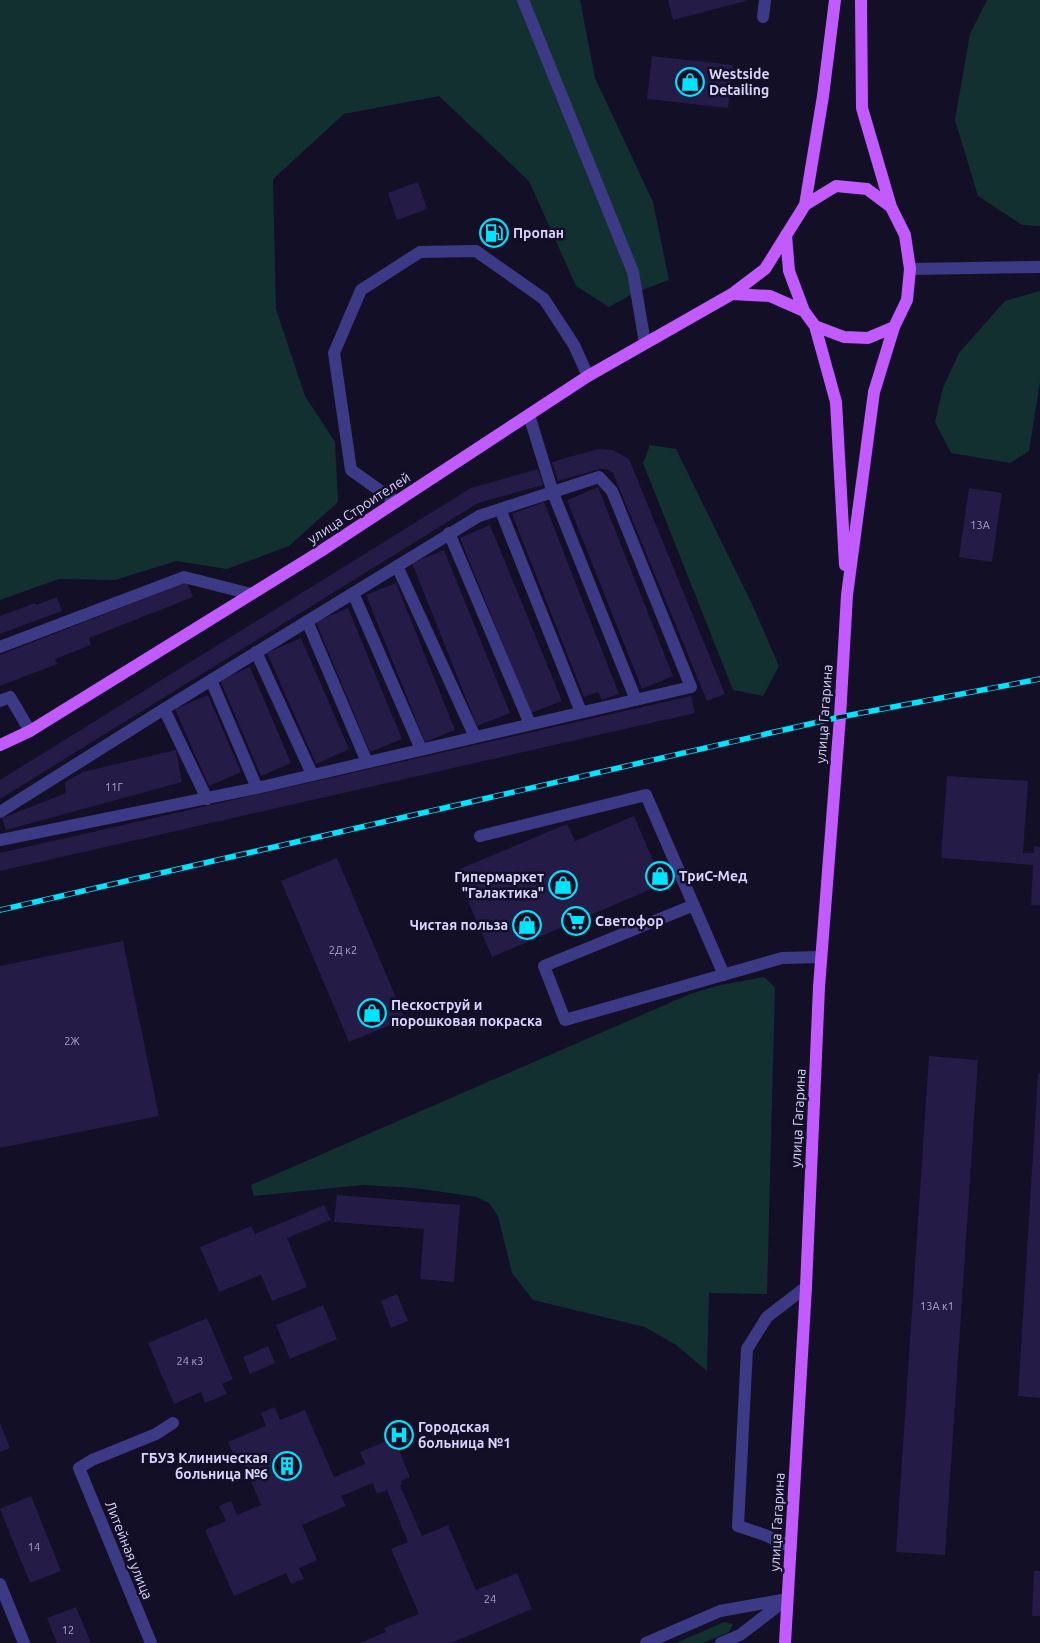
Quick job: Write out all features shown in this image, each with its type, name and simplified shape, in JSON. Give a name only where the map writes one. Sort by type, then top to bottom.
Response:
[{"type":"main road","points":[[835,0],[823,96],[805,205],[786,235],[789,271],[804,311],[815,326],[836,402],[847,595]]},
{"type":"main road","points":[[847,595],[874,392],[894,327],[906,300],[910,270],[905,235],[892,207],[862,108],[861,0]]},
{"type":"main road","points":[[805,205],[836,186],[867,189],[892,207]]},
{"type":"main road","name":"улица Строителей","points":[[0,745],[30,731],[251,594],[396,502],[588,376],[732,294],[766,269],[786,235]]},
{"type":"main road","points":[[732,294],[770,296],[804,311]]},
{"type":"main road","points":[[815,326],[844,337],[868,338],[894,327]]},
{"type":"main road","name":"улица Гагарина","points":[[785,1643],[806,1288],[821,957],[840,717],[847,595]]},
{"type":"street","points":[[523,0],[633,272],[645,343]]},
{"type":"street","points":[[763,17],[765,0]]},
{"type":"street","points":[[396,502],[351,470],[334,353],[361,290],[420,252],[476,251],[544,299],[574,344],[588,376]]},
{"type":"street","points":[[910,270],[1040,268]]},
{"type":"street","points":[[529,414],[553,493],[636,700]]},
{"type":"street","points":[[0,812],[256,652],[479,516],[599,477],[612,491],[690,687],[257,788],[0,840]]},
{"type":"street","points":[[500,509],[582,712]]},
{"type":"street","points":[[449,533],[530,724]]},
{"type":"street","points":[[397,566],[475,737]]},
{"type":"street","points":[[0,647],[184,577],[251,594]]},
{"type":"street","points":[[353,593],[421,749]]},
{"type":"street","points":[[307,621],[367,762]]},
{"type":"street","points":[[256,652],[312,774]]},
{"type":"street","points":[[211,680],[257,788]]},
{"type":"street","points":[[0,702],[10,697],[30,731]]},
{"type":"street","points":[[164,709],[207,799]]},
{"type":"street","points":[[480,836],[646,795],[724,975]]},
{"type":"street","points":[[694,905],[544,966],[565,1020],[782,958],[821,957]]},
{"type":"street","points":[[791,1547],[765,1534],[738,1526],[747,1349],[767,1317],[806,1288]]},
{"type":"street","name":"Литейная улица","points":[[151,1643],[79,1468],[92,1460],[156,1434],[173,1423]]},
{"type":"street","points":[[0,1584],[24,1643]]},
{"type":"street","points":[[646,1643],[720,1611],[787,1599]]},
{"type":"street","points":[[721,1643],[740,1635],[787,1599]]},
{"type":"street","points":[[743,1607],[753,1624]]},
{"type":"green space","points":[[0,0],[580,0],[595,78],[653,202],[669,280],[634,293],[609,307],[576,286],[529,181],[439,96],[344,114],[273,179],[276,309],[305,396],[335,442],[338,502],[289,546],[227,569],[176,561],[115,580],[59,579],[0,600]]},
{"type":"green space","points":[[987,0],[1040,0],[1040,226],[1022,225],[978,196],[955,120],[970,34]]},
{"type":"green space","points":[[1040,291],[1040,382],[1029,451],[1010,463],[951,453],[935,422],[943,388],[959,353],[1005,301]]},
{"type":"green space","points":[[650,445],[676,449],[752,604],[779,666],[763,696],[733,690],[643,463]]},
{"type":"green space","points":[[764,977],[775,987],[767,1294],[709,1293],[707,1371],[676,1345],[645,1327],[533,1300],[512,1273],[498,1216],[489,1203],[477,1197],[415,1188],[363,1185],[254,1196],[251,1185],[690,994],[716,986]]},
{"type":"green space","points":[[724,1622],[733,1624],[729,1632],[703,1643],[676,1643]]},
{"type":"building","points":[[668,0],[746,0],[746,1],[673,20]]},
{"type":"building","points":[[652,56],[733,65],[728,108],[647,99]]},
{"type":"building","points":[[418,182],[427,209],[397,220],[388,193]]},
{"type":"building","points":[[598,449],[613,450],[629,459],[725,694],[707,701],[613,473],[607,469],[600,469],[558,481],[552,462]]},
{"type":"building","points":[[538,469],[543,485],[478,503],[0,799],[0,780],[471,488]]},
{"type":"building","points":[[598,487],[673,676],[642,689],[567,500]]},
{"type":"building","points":[[969,488],[1002,493],[992,562],[959,557]]},
{"type":"building","points":[[544,502],[619,694],[602,700],[598,692],[584,697],[512,514]]},
{"type":"building","points":[[490,525],[562,701],[531,713],[460,538]]},
{"type":"building","points":[[444,550],[510,713],[477,726],[412,563]]},
{"type":"building","points":[[187,582],[193,597],[89,638],[91,645],[55,659],[57,664],[0,686],[0,655]]},
{"type":"building","points":[[396,583],[455,730],[425,742],[366,595]]},
{"type":"building","points":[[57,597],[62,611],[0,634],[0,616]]},
{"type":"building","points":[[348,608],[402,739],[370,752],[316,622]]},
{"type":"building","points":[[301,638],[349,749],[316,764],[267,653]]},
{"type":"building","points":[[250,667],[291,763],[261,776],[220,680]]},
{"type":"building","points":[[208,695],[241,772],[209,786],[175,709]]},
{"type":"building","points":[[691,696],[695,713],[0,871],[0,853]]},
{"type":"building","points":[[176,750],[182,782],[6,830],[2,818],[66,793],[65,782],[83,772]]},
{"type":"building","points":[[947,776],[1028,781],[1023,853],[1034,853],[1034,846],[1040,847],[1040,905],[1031,905],[1033,865],[941,858]]},
{"type":"building","points":[[634,816],[663,884],[492,957],[455,871],[567,824],[575,841]]},
{"type":"building","points":[[337,858],[405,1019],[349,1042],[281,881]]},
{"type":"building","points":[[123,941],[159,1116],[0,1148],[0,966]]},
{"type":"building","points":[[929,1056],[978,1060],[945,1555],[896,1552]]},
{"type":"building","points":[[1038,1074],[1040,1074],[1040,1398],[1018,1396]]},
{"type":"building","points":[[337,1195],[460,1205],[454,1282],[420,1279],[424,1229],[334,1222]]},
{"type":"building","points":[[324,1205],[331,1220],[287,1238],[307,1287],[272,1301],[261,1275],[219,1292],[200,1247],[251,1226],[255,1234]]},
{"type":"building","points":[[397,1294],[408,1321],[391,1328],[381,1301]]},
{"type":"building","points":[[323,1305],[337,1339],[290,1359],[276,1325]]},
{"type":"building","points":[[207,1318],[233,1379],[222,1384],[227,1394],[205,1403],[201,1392],[174,1404],[148,1343]]},
{"type":"building","points":[[268,1346],[275,1363],[250,1374],[243,1357]]},
{"type":"building","points":[[275,1407],[280,1420],[305,1410],[334,1477],[365,1464],[360,1452],[394,1438],[410,1477],[401,1481],[402,1484],[400,1485],[422,1536],[448,1525],[476,1590],[517,1573],[532,1609],[451,1643],[360,1643],[386,1632],[384,1628],[419,1614],[391,1549],[408,1542],[387,1490],[377,1494],[373,1483],[341,1496],[346,1506],[302,1525],[317,1560],[299,1568],[304,1579],[291,1584],[286,1573],[234,1596],[205,1530],[226,1521],[219,1506],[231,1501],[237,1515],[261,1505],[239,1453],[234,1456],[228,1442],[266,1426],[261,1413]]},
{"type":"building","points":[[0,1423],[10,1448],[0,1452]]},
{"type":"building","points":[[31,1496],[61,1571],[30,1583],[0,1509]]},
{"type":"building","points":[[1034,1571],[1040,1571],[1040,1616],[1032,1616]]},
{"type":"building","points":[[76,1607],[91,1643],[57,1643],[47,1618]]},
{"type":"railway","points":[[0,910],[840,717],[1040,679]]},
{"type":"place","name":"Westside Detailing","points":[[690,82]]},
{"type":"place","name":"Пропан","points":[[494,233]]},
{"type":"place","name":"ТриС-Мед","points":[[660,876]]},
{"type":"place","name":"Гипермаркет \"Галактика\"","points":[[563,885]]},
{"type":"place","name":"Светофор","points":[[576,921]]},
{"type":"place","name":"Чистая польза","points":[[527,925]]},
{"type":"place","name":"Пескоструй и порошковая покраска","points":[[372,1013]]},
{"type":"place","name":"Городская больница №1","points":[[399,1435]]},
{"type":"place","name":"ГБУЗ Клиническая больница №6","points":[[287,1466]]}]
